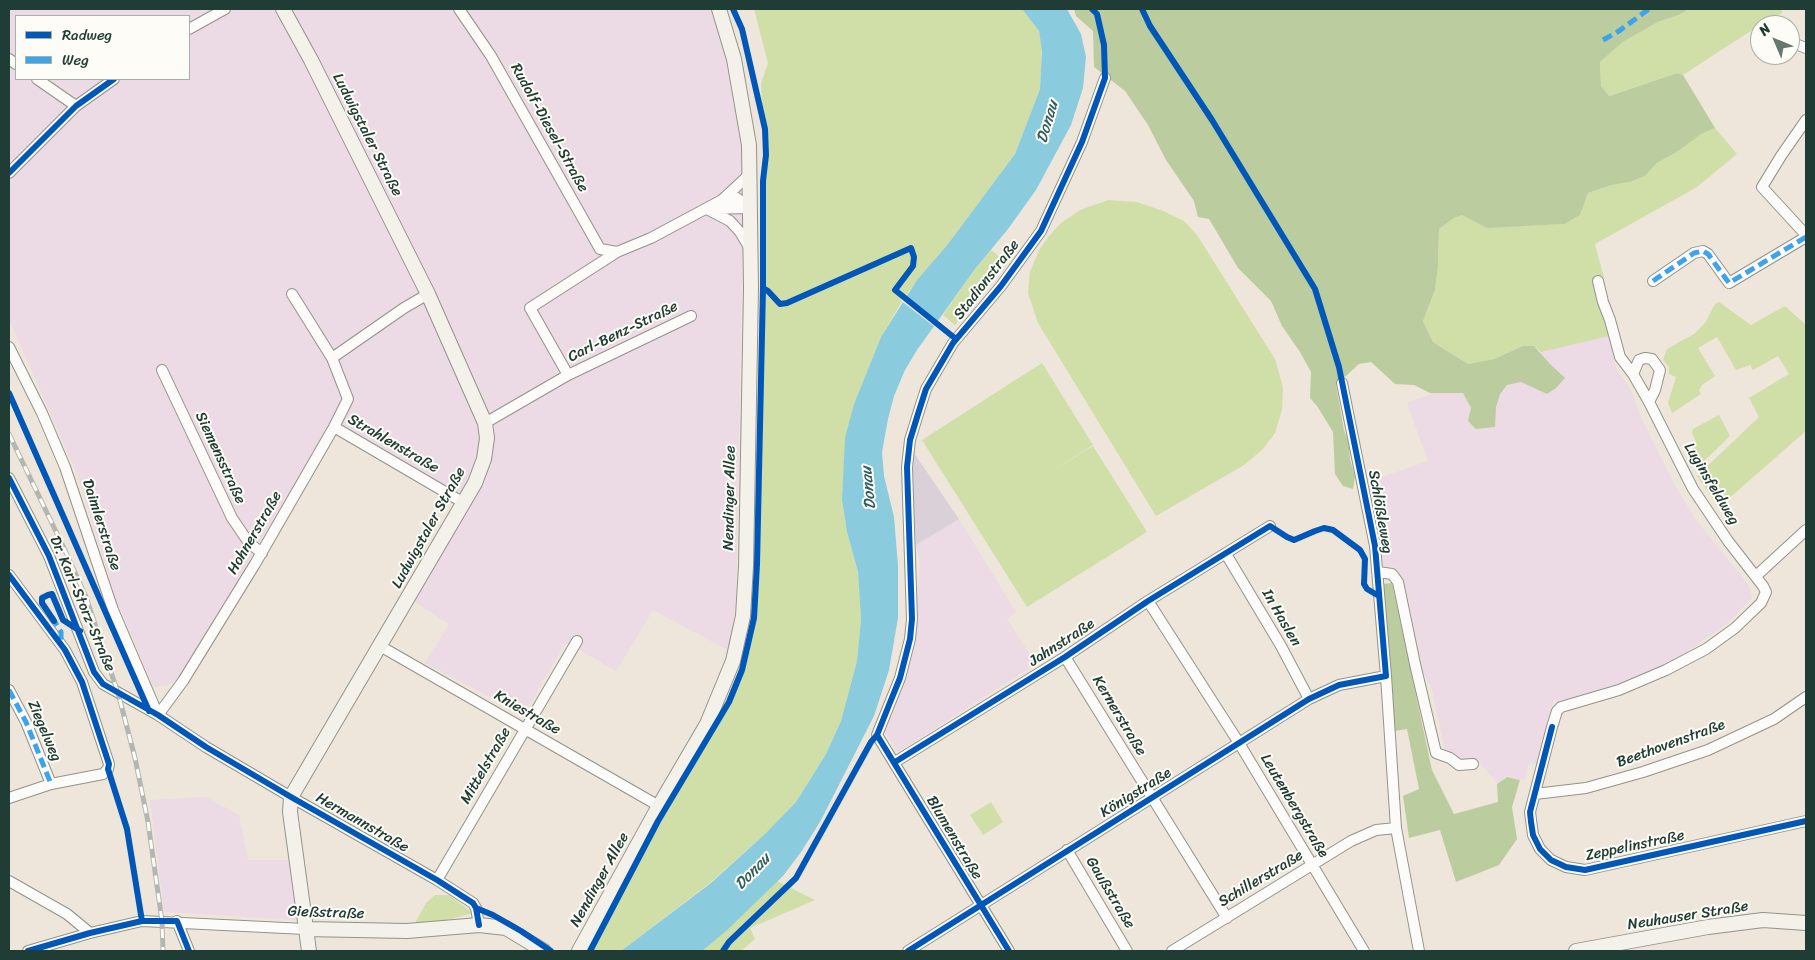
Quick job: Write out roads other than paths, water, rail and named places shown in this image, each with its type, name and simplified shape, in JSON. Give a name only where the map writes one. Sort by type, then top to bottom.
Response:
[{"type":"street","points":[[190,28],[225,9]]},
{"type":"street","name":"Ludwigstaler Straße","points":[[283,9],[311,60],[428,294],[485,423],[488,438],[484,459],[475,483],[291,797]]},
{"type":"street","name":"Rudolf-Diesel-Straße","points":[[460,9],[491,56],[600,249],[617,252]]},
{"type":"street","name":"Nendinger Allee","points":[[579,951],[658,806],[707,724],[733,661],[743,616],[746,566],[751,288],[749,145],[734,59],[720,9]]},
{"type":"street","name":"Stadionstraße","points":[[895,762],[877,735],[900,678],[910,640],[912,619],[908,467],[910,440],[926,389],[953,343],[1001,286],[1041,230],[1082,142],[1105,78]]},
{"type":"street","points":[[38,80],[76,106]]},
{"type":"street","points":[[9,173],[76,106],[113,80]]},
{"type":"street","points":[[1653,281],[1694,253],[1703,251],[1708,254],[1729,283],[1806,236],[1762,187],[1806,120]]},
{"type":"street","name":"Carl-Benz-Straße","points":[[568,376],[530,308],[617,252],[651,238],[722,200],[749,175]]},
{"type":"street","points":[[722,200],[737,198],[749,208]]},
{"type":"street","name":"Carl-Benz-Straße","points":[[707,209],[749,208]]},
{"type":"street","points":[[707,209],[730,221],[740,232],[749,247]]},
{"type":"street","name":"Luginsfeldweg","points":[[1598,281],[1620,357],[1633,374],[1649,402],[1693,490],[1728,541],[1756,576]]},
{"type":"street","name":"Hohnerstraße","points":[[158,715],[183,681],[262,552],[334,427],[348,399],[332,358],[292,294]]},
{"type":"street","points":[[332,358],[404,308],[428,294]]},
{"type":"street","name":"Carl-Benz-Straße","points":[[485,423],[568,376],[691,316]]},
{"type":"street","name":"Daimlerstraße","points":[[9,346],[66,467],[114,610],[158,715]]},
{"type":"street","points":[[1633,374],[1639,360],[1645,358],[1652,359],[1660,370],[1656,390],[1649,402]]},
{"type":"street","name":"Siemensstraße","points":[[162,370],[232,518],[249,543],[262,552]]},
{"type":"street","name":"Schlößleweg","points":[[1342,383],[1375,546],[1396,828],[1419,951]]},
{"type":"street","name":"Strahlenstraße","points":[[334,427],[464,503]]},
{"type":"street","name":"Dr. Karl-Storz-Straße","points":[[9,478],[49,556],[94,672],[103,684],[158,715]]},
{"type":"street","name":"Jahnstraße","points":[[895,762],[1066,657],[1148,601],[1270,526]]},
{"type":"street","points":[[1756,576],[1806,530]]},
{"type":"street","name":"In Haslen","points":[[1226,554],[1281,646],[1309,699]]},
{"type":"street","name":"Schlößleweg","points":[[1378,572],[1392,574],[1398,582],[1436,753],[1450,758],[1459,765],[1473,764]]},
{"type":"street","points":[[9,575],[65,650],[82,682],[109,764],[108,769],[102,774],[51,784],[9,798]]},
{"type":"street","name":"Zeppelinstraße","points":[[1756,576],[1766,592],[1761,603],[1735,628],[1706,649],[1634,685],[1561,707],[1557,711],[1530,812],[1533,835],[1540,849],[1551,860],[1566,868],[1585,870],[1806,820]]},
{"type":"street","name":"Leutenbergstraße","points":[[1148,601],[1239,743],[1364,951]]},
{"type":"street","name":"Mittelstraße","points":[[437,880],[577,641]]},
{"type":"street","name":"Kniestraße","points":[[380,646],[658,806]]},
{"type":"street","name":"Kernerstraße","points":[[1066,657],[1151,798],[1227,918]]},
{"type":"street","name":"Königstraße","points":[[908,951],[1309,699],[1339,685],[1386,676]]},
{"type":"street","name":"Ziegelweg","points":[[10,695],[51,784]]},
{"type":"street","name":"Beethovenstraße","points":[[1535,794],[1586,788],[1643,772],[1708,750],[1774,719],[1806,697]]},
{"type":"street","name":"Hermannstraße","points":[[158,715],[206,747],[473,902],[479,925]]},
{"type":"street","name":"Blumenstraße","points":[[895,762],[980,906],[1009,951]]},
{"type":"street","points":[[291,797],[290,812],[309,951]]},
{"type":"street","name":"Schillerstraße","points":[[1172,951],[1351,841],[1376,830],[1396,828]]},
{"type":"street","name":"Gaußstraße","points":[[1067,850],[1127,951]]},
{"type":"street","points":[[9,881],[67,914],[90,933]]},
{"type":"street","name":"Neuhauser Straße","points":[[1576,951],[1762,920],[1806,923]]},
{"type":"street","name":"Gießstraße","points":[[28,951],[90,933],[142,921],[407,932],[479,925]]},
{"type":"street","points":[[174,922],[189,951]]},
{"type":"street","points":[[479,925],[506,928],[544,951]]},
{"type":"water","name":"Donau","points":[[1022,9],[1067,9],[1081,34],[1086,57],[1083,88],[1071,125],[1036,190],[1008,229],[975,269],[917,350],[905,370],[894,396],[882,452],[884,476],[894,517],[898,565],[898,618],[889,670],[874,716],[820,822],[801,852],[783,876],[726,931],[702,951],[621,951],[711,883],[765,834],[796,802],[826,754],[841,721],[857,661],[861,619],[858,572],[847,532],[842,500],[845,438],[854,404],[881,337],[917,280],[948,244],[1015,154],[1040,89],[1042,51],[1039,31]]},
{"type":"railway","points":[[9,434],[86,597],[118,693],[135,758],[148,822],[162,921],[163,951]]}]
